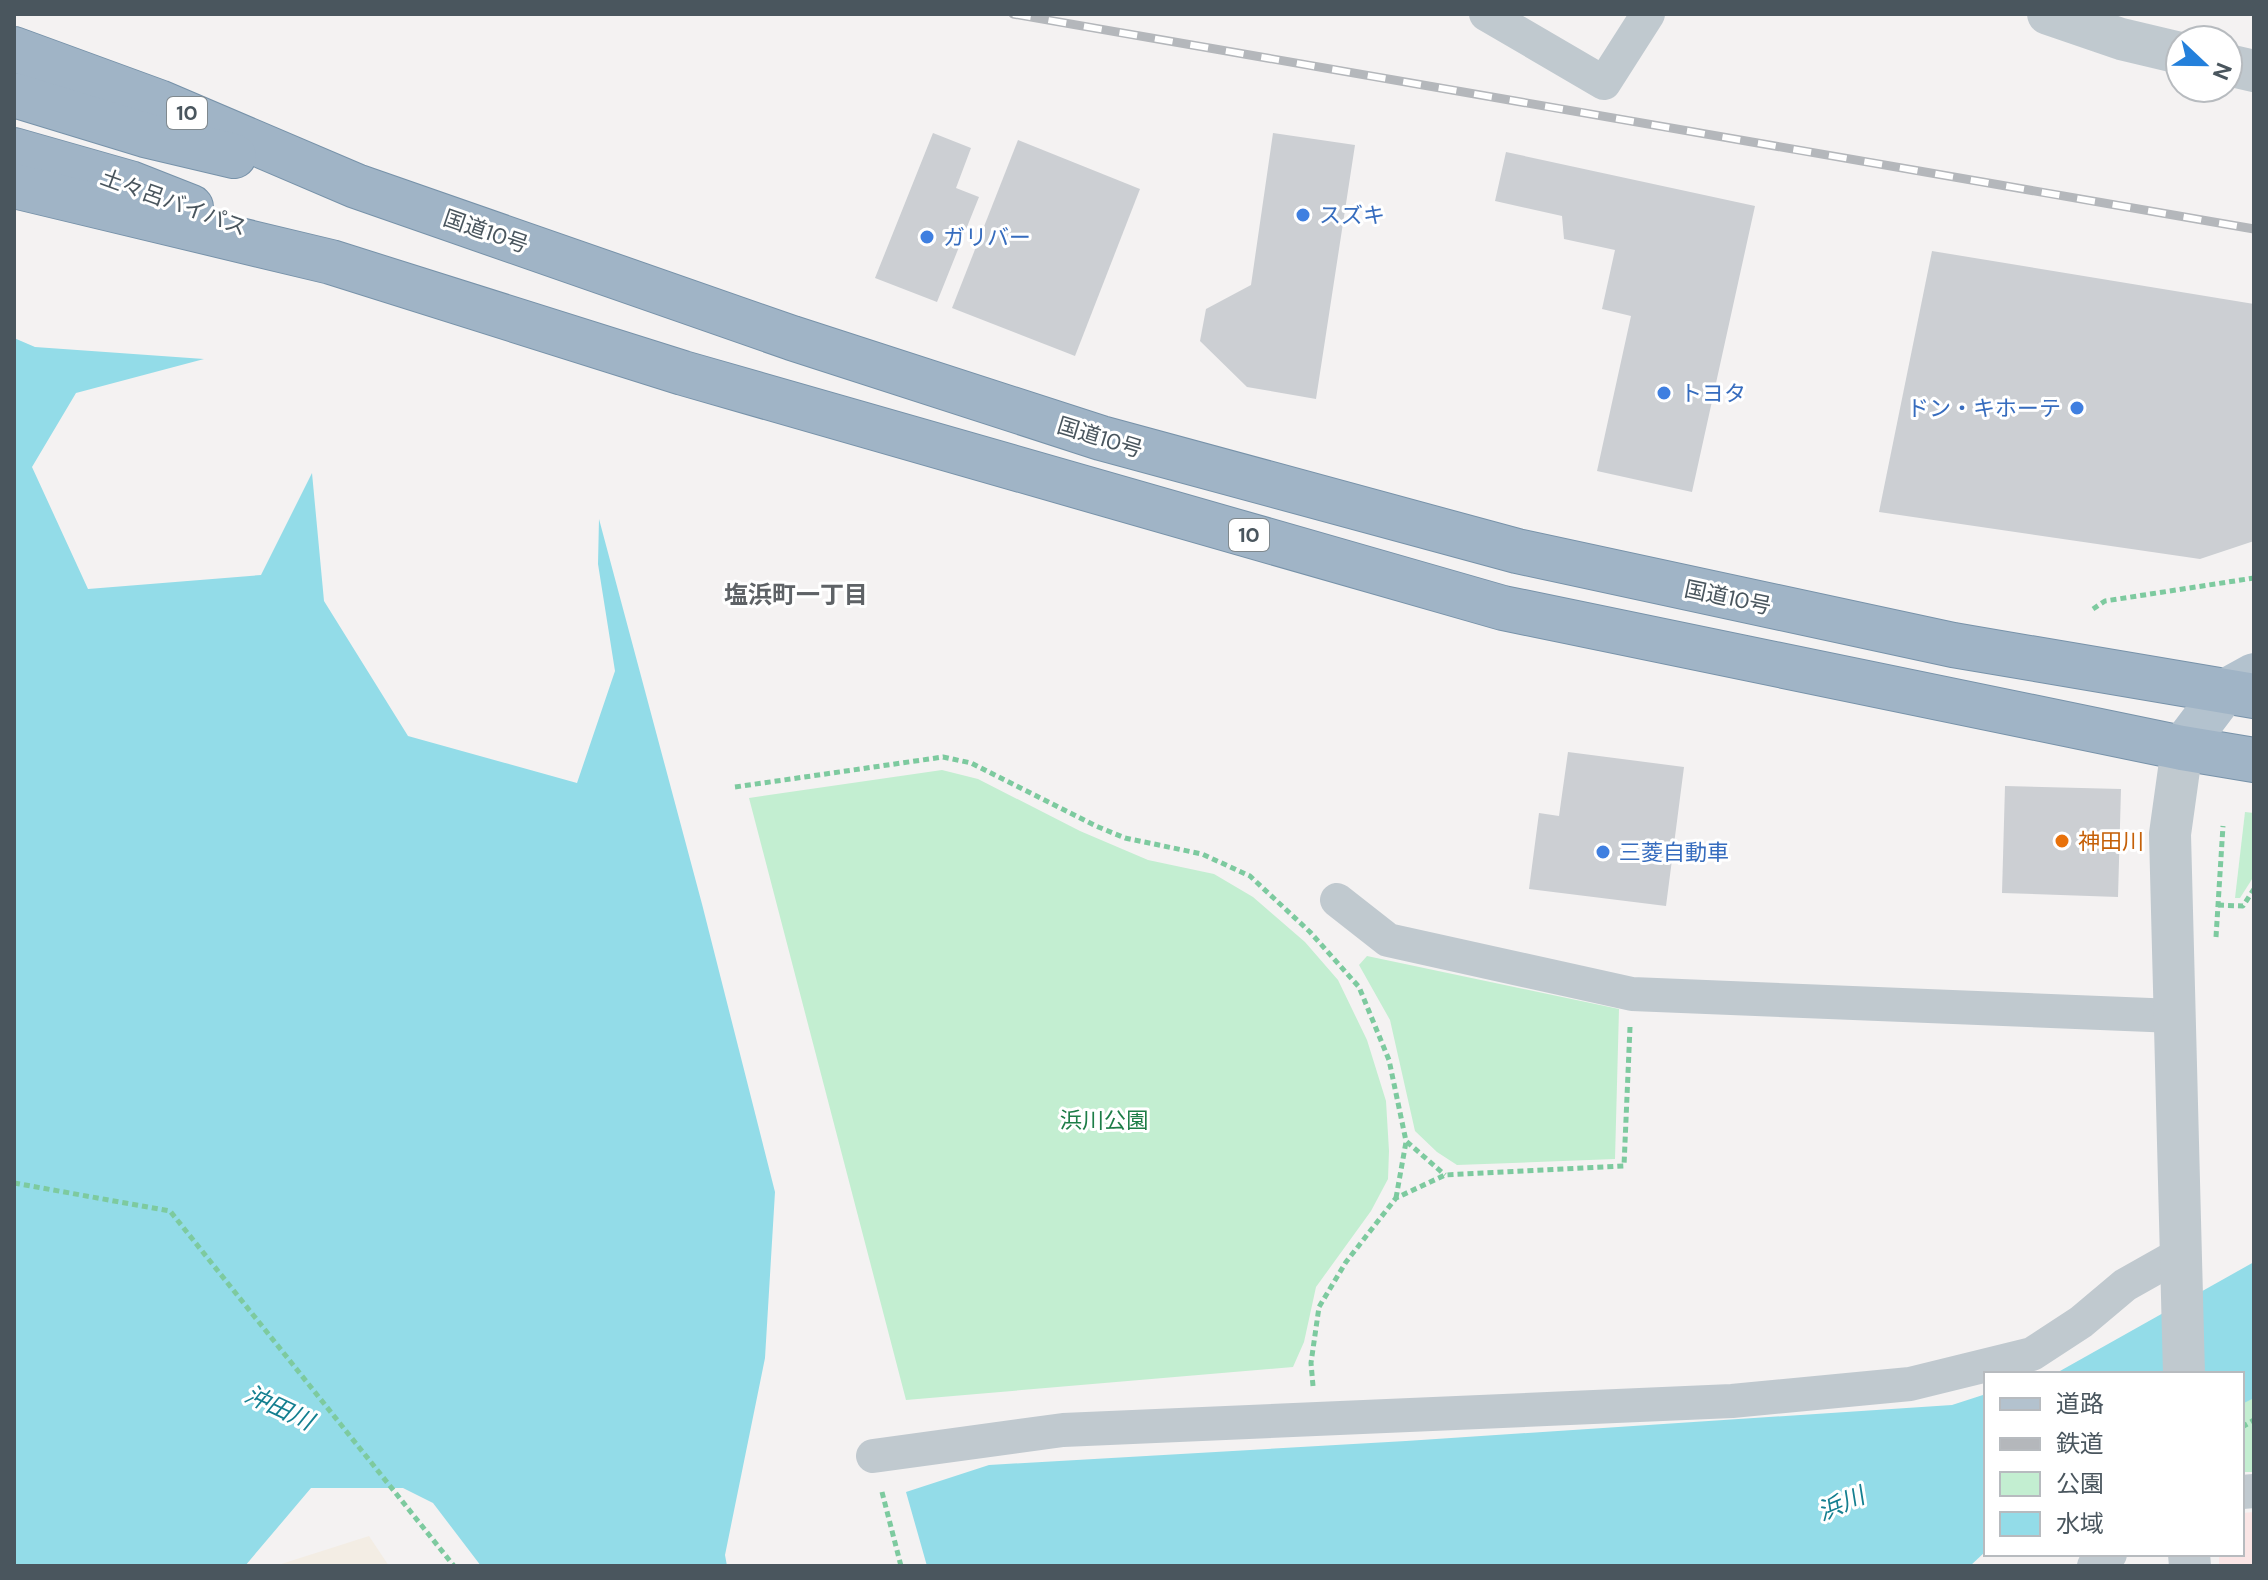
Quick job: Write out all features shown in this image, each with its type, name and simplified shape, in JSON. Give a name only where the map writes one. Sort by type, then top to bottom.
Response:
[{"type":"highway","name":"国道10号","points":[[14,49],[159,102],[356,186],[807,343],[1101,438],[1517,551],[1937,642],[2244,687]]},
{"type":"highway","name":"10","points":[[14,95],[145,135],[356,186]]},
{"type":"highway","name":"土々呂バイパス","points":[[14,150],[130,183],[331,262]]},
{"type":"highway","name":"10","points":[[14,186],[331,262],[683,373],[1503,608],[2182,748],[2254,760]]},
{"type":"main road","points":[[2182,748],[2244,687]]},
{"type":"street","points":[[1486,14],[1604,83],[1648,14]]},
{"type":"street","points":[[2048,14],[2121,39],[2164,49]]},
{"type":"street","points":[[2182,748],[2170,834],[2184,1372]]},
{"type":"street","points":[[1337,900],[1388,940],[1632,994],[2175,1016]]},
{"type":"street","points":[[873,1456],[1063,1430],[1732,1401],[1910,1384],[2032,1354],[2081,1322],[2125,1285],[2180,1260]]},
{"type":"path","points":[[2093,609],[2105,601],[2254,578]]},
{"type":"path","points":[[735,787],[943,757],[971,763],[1125,838],[1202,854],[1250,876],[1310,932],[1359,987],[1389,1060],[1406,1141],[1396,1198]]},
{"type":"path","points":[[2215,945],[2223,826]]},
{"type":"path","points":[[2218,905],[2243,906],[2254,889]]},
{"type":"path","points":[[1316,1419],[1311,1363],[1319,1307],[1346,1262],[1396,1198],[1445,1175],[1624,1166],[1632,994]]},
{"type":"path","points":[[1406,1141],[1445,1175]]},
{"type":"path","points":[[14,1183],[170,1211],[454,1566]]},
{"type":"path","points":[[873,1456],[901,1566]]},
{"type":"shaded area","points":[[2254,1512],[2254,1566],[2219,1566],[2219,1556],[2244,1556],[2244,1513]]},
{"type":"green space","name":"浜川公園","points":[[942,770],[978,779],[1080,831],[1148,860],[1214,874],[1253,897],[1305,942],[1338,980],[1367,1040],[1386,1101],[1388,1179],[1371,1211],[1316,1287],[1304,1342],[1293,1367],[906,1400],[749,798]]},
{"type":"green space","points":[[2245,812],[2254,813],[2254,876],[2240,898],[2235,898]]},
{"type":"green space","points":[[1367,956],[1619,1009],[1615,1159],[1457,1165],[1437,1152],[1415,1131],[1390,1020],[1359,965]]},
{"type":"green space","points":[[2254,1395],[2254,1472],[2244,1472],[2244,1401]]},
{"type":"sand","points":[[369,1536],[389,1566],[275,1566]]},
{"type":"water","name":"沖田川","points":[[14,338],[35,347],[204,359],[76,393],[32,467],[88,589],[261,575],[312,473],[324,601],[408,736],[577,783],[615,671],[598,564],[599,519],[775,1192],[765,1358],[725,1555],[727,1566],[481,1566],[433,1503],[403,1488],[311,1488],[245,1566],[14,1566]]},
{"type":"water","points":[[2254,1262],[2254,1398],[2244,1403],[2244,1372],[2056,1372]]},
{"type":"water","name":"浜川","points":[[1984,1395],[1984,1553],[1970,1566],[927,1566],[906,1492],[989,1465],[1952,1405]]},
{"type":"building","name":"ガリバー","points":[[933,133],[971,148],[956,188],[979,197],[937,302],[875,278]]},
{"type":"building","name":"スズキ","points":[[1273,133],[1355,145],[1316,399],[1247,387],[1200,341],[1206,309],[1251,285]]},
{"type":"building","points":[[1018,140],[1140,189],[1075,356],[952,308]]},
{"type":"building","name":"トヨタ","points":[[1506,152],[1755,206],[1692,492],[1597,471],[1631,316],[1602,309],[1615,250],[1564,239],[1562,216],[1495,201]]},
{"type":"building","name":"ドン・キホーテ","points":[[1932,251],[2254,304],[2254,541],[2200,559],[1879,512]]},
{"type":"building","name":"三菱自動車","points":[[1568,752],[1684,767],[1666,906],[1529,889],[1539,813],[1559,816]]},
{"type":"building","name":"神田川","points":[[2005,786],[2121,789],[2118,897],[2002,893]]},
{"type":"railway","points":[[1013,14],[2254,229]]},
{"type":"place","name":"スズキ","points":[[1303,215]]},
{"type":"place","name":"ガリバー","points":[[927,237]]},
{"type":"place","name":"トヨタ","points":[[1664,393]]},
{"type":"place","name":"ドン・キホーテ","points":[[2077,408]]},
{"type":"place","name":"神田川","points":[[2062,841]]},
{"type":"place","name":"三菱自動車","points":[[1603,852]]},
{"type":"district","name":"塩浜町一丁目","points":[[796,595]]}]
